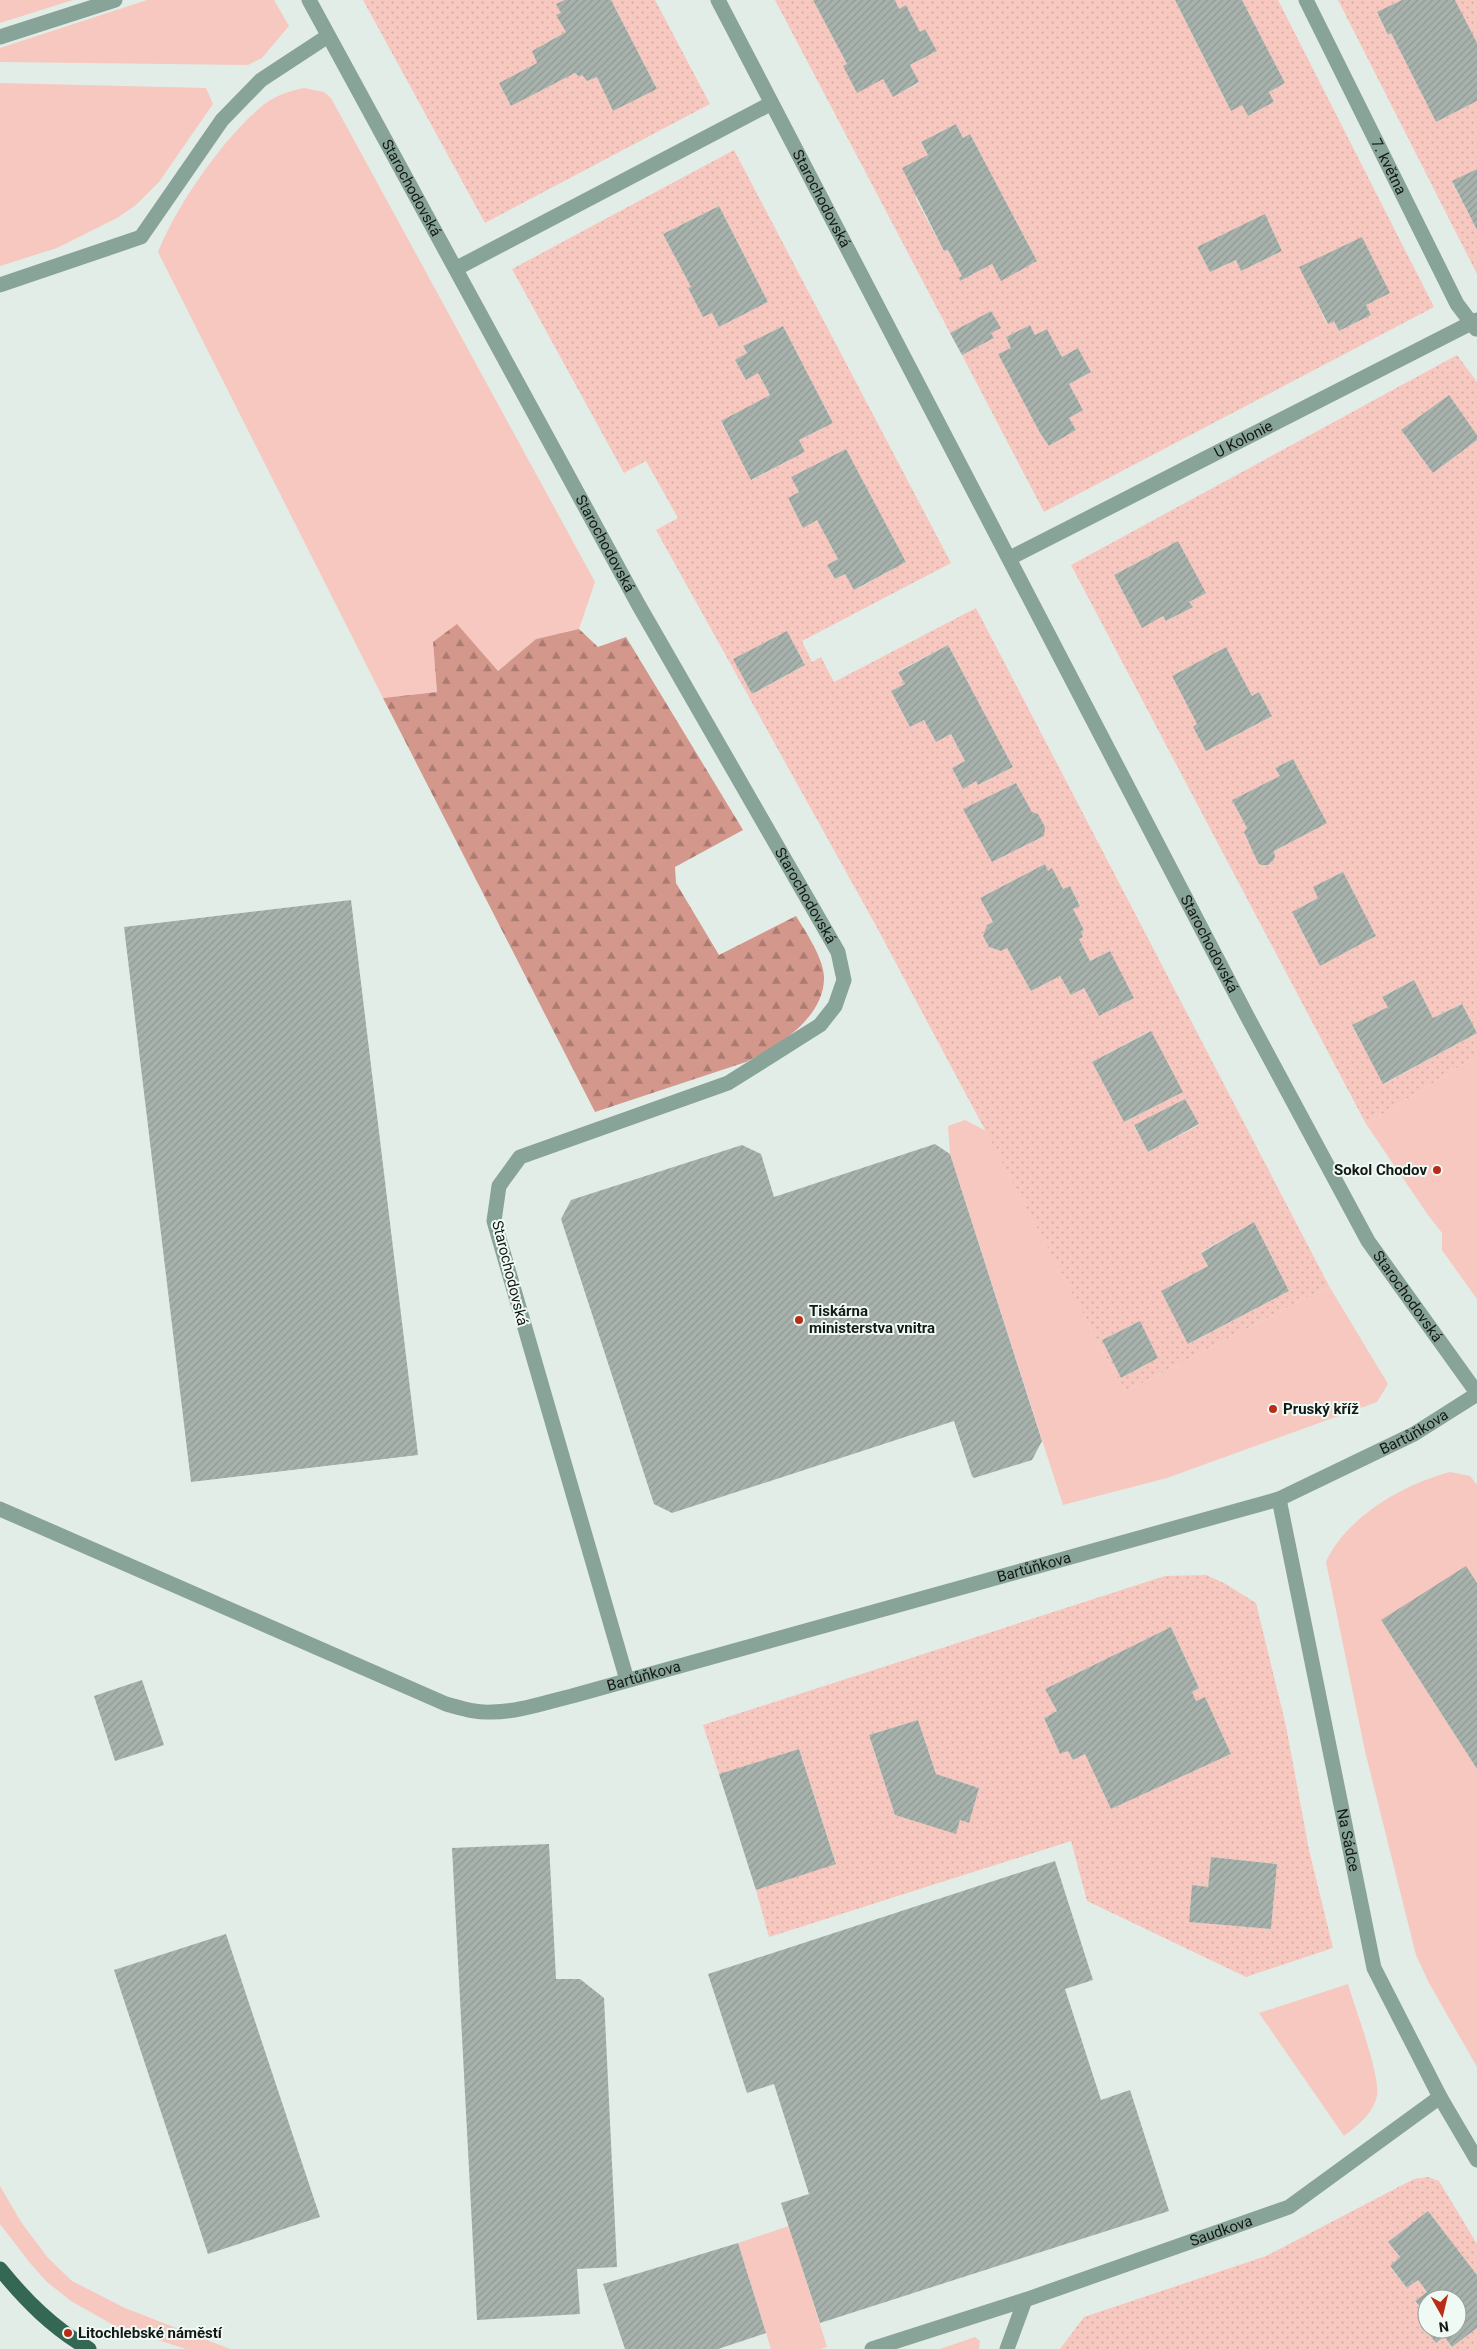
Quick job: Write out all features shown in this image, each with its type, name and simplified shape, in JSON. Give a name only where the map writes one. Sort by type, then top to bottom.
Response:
[{"type":"main road","points":[[0,2269],[18,2292],[40,2314],[59,2330],[89,2349]]},
{"type":"street","points":[[0,37],[115,0]]},
{"type":"street","name":"Starochodovská","points":[[309,0],[638,604],[838,952],[844,980],[835,1006],[820,1025],[728,1083],[520,1157],[499,1186],[494,1221],[627,1680]]},
{"type":"street","name":"Starochodovská","points":[[718,0],[770,104],[1010,558],[1247,1016],[1368,1241],[1477,1393]]},
{"type":"street","name":"7. května","points":[[1306,0],[1457,304],[1475,324]]},
{"type":"street","points":[[0,285],[141,237],[222,120],[261,80],[328,36]]},
{"type":"street","points":[[456,268],[770,104]]},
{"type":"street","name":"U Kolonie","points":[[1010,558],[1475,324]]},
{"type":"street","name":"Bartůňkova","points":[[0,1508],[446,1704],[470,1710],[491,1712],[513,1710],[572,1696],[1279,1499],[1414,1434],[1477,1393]]},
{"type":"street","name":"Na Sádce","points":[[1279,1499],[1374,1968],[1440,2097],[1477,2160]]},
{"type":"street","name":"Saudkova","points":[[872,2349],[1025,2300],[1289,2207],[1440,2097]]},
{"type":"street","points":[[1007,2349],[1025,2300]]},
{"type":"shaded area","points":[[0,0],[73,0],[0,23]]},
{"type":"shaded area","points":[[147,0],[274,0],[289,26],[262,58],[248,65],[0,62],[0,48]]},
{"type":"shaded area","points":[[363,0],[565,0],[561,13],[557,15],[566,32],[532,51],[537,63],[499,83],[511,106],[575,73],[578,77],[582,75],[587,81],[597,77],[613,111],[657,89],[611,0],[655,0],[710,104],[485,223]]},
{"type":"shaded area","points":[[775,0],[813,0],[847,64],[883,79],[893,97],[919,83],[910,65],[937,51],[925,29],[920,32],[906,5],[899,9],[895,0],[1175,0],[1231,111],[1242,105],[1248,116],[1274,102],[1269,92],[1285,83],[1242,0],[1278,0],[1434,307],[1044,512],[962,355],[994,338],[991,333],[1000,328],[991,311],[950,333]],"holes":[[[956,124],[963,138],[970,134],[1037,261],[1001,280],[992,264],[960,281],[959,278],[962,276],[948,250],[944,251],[916,199],[928,155],[921,142]],[[1265,215],[1282,251],[1241,271],[1236,260],[1210,272],[1197,247]],[[1362,237],[1389,293],[1366,305],[1371,315],[1339,331],[1334,321],[1327,324],[1300,267]],[[1030,325],[1035,335],[1047,329],[1062,357],[1078,348],[1091,372],[1069,384],[1083,410],[1069,418],[1076,430],[1049,446],[1040,433],[998,354],[1011,348],[1006,337]]]},
{"type":"shaded area","points":[[1338,0],[1402,0],[1377,13],[1388,35],[1391,33],[1436,122],[1477,101],[1477,169],[1452,182],[1477,230],[1477,274]]},
{"type":"shaded area","points":[[1455,0],[1477,0],[1477,43],[1474,38]]},
{"type":"shaded area","points":[[0,83],[206,88],[213,104],[159,182],[136,205],[117,218],[57,248],[0,266]]},
{"type":"shaded area","points":[[304,88],[324,92],[331,98],[595,582],[579,629],[536,639],[498,671],[433,642],[437,692],[383,698],[158,252],[177,214],[202,173],[232,135],[247,119],[271,99]]},
{"type":"shaded area","points":[[734,150],[951,563],[802,641],[812,662],[821,657],[834,682],[976,608],[1329,1286],[1125,1392],[875,924],[656,530],[678,518],[646,461],[624,473],[512,269]],"holes":[[[719,206],[768,302],[719,327],[712,313],[703,317],[688,288],[691,287],[663,234]],[[783,326],[833,423],[799,440],[805,452],[752,480],[721,422],[770,395],[758,373],[746,380],[735,360],[747,353],[743,346]],[[846,449],[906,562],[855,590],[845,574],[835,579],[827,565],[838,559],[817,520],[803,527],[788,499],[799,492],[791,477]],[[787,631],[805,665],[752,694],[734,659]],[[948,645],[1013,767],[979,785],[976,781],[963,788],[952,768],[965,761],[951,734],[936,742],[924,720],[910,727],[891,691],[905,684],[898,671]],[[1016,783],[1030,809],[1042,822],[1044,836],[992,862],[964,809]],[[1045,864],[1048,871],[1052,869],[1063,889],[1070,886],[1080,905],[1073,909],[1084,930],[1081,932],[1083,937],[1079,939],[1090,961],[1110,951],[1134,998],[1099,1016],[1084,988],[1071,995],[1060,976],[1031,991],[1007,948],[1001,951],[989,947],[983,936],[987,925],[993,922],[980,898]],[[1150,1031],[1183,1092],[1124,1122],[1092,1062]],[[1185,1099],[1199,1125],[1148,1152],[1134,1126]],[[1254,1222],[1289,1291],[1189,1344],[1161,1291],[1208,1266],[1201,1252]],[[1140,1321],[1158,1358],[1121,1378],[1102,1340]]]},
{"type":"shaded area","points":[[1457,355],[1477,382],[1477,435],[1449,395],[1401,430],[1433,473],[1477,440],[1477,1033],[1477,1056],[1366,1124],[1071,565]],"holes":[[[1178,541],[1205,593],[1189,602],[1192,607],[1167,621],[1163,616],[1142,627],[1114,575]],[[1226,647],[1252,696],[1259,692],[1272,716],[1206,751],[1193,727],[1197,724],[1172,676]],[[1293,759],[1326,823],[1274,851],[1275,857],[1272,863],[1261,865],[1258,863],[1244,832],[1247,828],[1232,800],[1280,776],[1275,768]],[[1343,873],[1376,936],[1320,966],[1292,912],[1318,898]],[[1414,980],[1433,1018],[1462,1004],[1477,1033],[1384,1084],[1352,1026],[1388,1007],[1383,996]]]},
{"type":"shaded area","name":"Sokol Chodov","points":[[1477,1056],[1477,1299],[1442,1250],[1442,1233],[1366,1124]]},
{"type":"shaded area","points":[[965,1120],[986,1131],[1125,1392],[1329,1286],[1388,1384],[1377,1402],[1167,1478],[1063,1505],[950,1154],[948,1126]]},
{"type":"shaded area","points":[[1450,1472],[1470,1476],[1477,1485],[1477,1583],[1381,1620],[1477,1769],[1477,2067],[1429,1983],[1416,1955],[1365,1751],[1326,1562],[1335,1546],[1347,1531],[1378,1505],[1414,1485]]},
{"type":"shaded area","points":[[1206,1575],[1224,1583],[1256,1603],[1286,1726],[1309,1850],[1333,1948],[1246,1977],[1087,1901],[1071,1841],[769,1937],[756,1890],[836,1863],[799,1749],[719,1774],[703,1725],[1165,1576]],"holes":[[[1171,1627],[1199,1688],[1192,1692],[1196,1701],[1205,1697],[1231,1754],[1111,1809],[1085,1754],[1073,1760],[1068,1751],[1060,1754],[1044,1718],[1057,1711],[1045,1689]],[[918,1720],[936,1774],[979,1788],[969,1823],[960,1820],[956,1833],[895,1815],[869,1735]],[[1211,1857],[1277,1864],[1271,1929],[1189,1922],[1192,1886],[1208,1887]]]},
{"type":"shaded area","points":[[1348,1984],[1375,2073],[1377,2095],[1369,2113],[1344,2136],[1259,2013]]},
{"type":"shaded area","points":[[1428,2177],[1439,2181],[1477,2244],[1477,2275],[1428,2211],[1388,2242],[1400,2257],[1390,2267],[1407,2288],[1418,2280],[1425,2289],[1417,2289],[1417,2300],[1415,2302],[1417,2304],[1417,2339],[1446,2339],[1452,2347],[1463,2339],[1467,2339],[1467,2336],[1477,2328],[1477,2349],[1060,2349],[1084,2317],[1266,2256],[1414,2179]]},
{"type":"shaded area","points":[[0,2186],[21,2222],[48,2258],[72,2281],[125,2308],[230,2349],[186,2349],[115,2326],[71,2301],[47,2282],[0,2224]]},
{"type":"shaded area","points":[[789,2226],[827,2347],[820,2349],[771,2349],[738,2243]]},
{"type":"shaded area","points":[[975,2337],[980,2341],[979,2349],[940,2349]]},
{"type":"green space","points":[[457,624],[498,671],[536,639],[579,629],[598,647],[626,637],[743,830],[675,867],[676,883],[719,955],[796,916],[818,955],[824,979],[822,993],[816,1007],[807,1019],[784,1040],[746,1062],[595,1112],[383,698],[437,692],[433,642]]},
{"type":"building","points":[[565,0],[611,0],[657,89],[613,111],[597,77],[587,81],[582,75],[579,77],[575,73],[511,106],[499,83],[537,63],[532,51],[566,32],[556,15],[561,13],[556,4]]},
{"type":"building","points":[[813,0],[895,0],[899,9],[906,5],[920,32],[925,29],[937,51],[910,65],[919,82],[893,97],[883,79],[857,93],[843,66],[847,64]]},
{"type":"building","points":[[1175,0],[1242,0],[1285,83],[1269,92],[1274,102],[1248,116],[1242,105],[1231,111]]},
{"type":"building","points":[[1402,0],[1455,0],[1477,43],[1477,101],[1436,122],[1391,33],[1388,35],[1377,12]]},
{"type":"building","points":[[956,124],[963,138],[970,134],[1037,261],[1001,281],[992,264],[960,281],[959,278],[962,276],[948,250],[944,251],[902,168],[928,155],[921,142]]},
{"type":"building","points":[[1477,169],[1477,230],[1452,181]]},
{"type":"building","points":[[719,206],[768,302],[719,327],[712,313],[703,317],[688,288],[691,287],[663,234]]},
{"type":"building","points":[[1265,214],[1282,251],[1241,271],[1236,260],[1210,272],[1197,247]]},
{"type":"building","points":[[1362,237],[1390,293],[1366,305],[1371,315],[1339,331],[1334,321],[1328,324],[1299,267]]},
{"type":"building","points":[[991,311],[1001,328],[991,333],[994,338],[962,355],[950,333]]},
{"type":"building","points":[[1030,325],[1035,335],[1047,329],[1062,357],[1078,348],[1091,372],[1069,384],[1083,410],[1069,418],[1076,430],[1049,446],[1040,433],[998,354],[1011,348],[1006,337]]},
{"type":"building","points":[[783,326],[833,423],[799,440],[805,452],[751,480],[721,421],[770,395],[758,373],[746,380],[735,360],[747,353],[743,346]]},
{"type":"building","points":[[1449,395],[1477,435],[1477,440],[1433,473],[1401,430]]},
{"type":"building","points":[[846,449],[906,562],[854,590],[845,574],[835,579],[827,565],[838,559],[817,520],[803,528],[788,498],[799,492],[791,477]]},
{"type":"building","points":[[1178,541],[1206,593],[1189,602],[1193,607],[1166,621],[1163,616],[1142,628],[1114,575]]},
{"type":"building","points":[[787,631],[805,665],[752,694],[733,659]]},
{"type":"building","points":[[948,645],[1013,767],[978,785],[976,781],[963,789],[952,768],[965,761],[951,734],[936,742],[924,720],[910,727],[891,691],[905,684],[898,672]]},
{"type":"building","points":[[1226,647],[1252,696],[1259,692],[1272,716],[1206,751],[1193,727],[1197,724],[1172,676]]},
{"type":"building","points":[[1293,759],[1327,823],[1274,851],[1275,857],[1273,861],[1268,865],[1261,865],[1258,863],[1244,832],[1247,828],[1232,800],[1280,776],[1275,768]]},
{"type":"building","points":[[1016,783],[1032,812],[1038,814],[1045,827],[1044,836],[992,862],[963,809]]},
{"type":"building","points":[[1045,864],[1048,871],[1052,868],[1063,889],[1070,886],[1080,906],[1073,909],[1084,930],[1081,932],[1083,937],[1079,939],[1090,961],[1110,951],[1134,998],[1099,1016],[1084,988],[1071,995],[1060,976],[1031,991],[1007,948],[1001,951],[989,947],[983,936],[987,925],[993,922],[980,898]]},
{"type":"building","points":[[1343,872],[1376,936],[1320,966],[1292,912],[1318,898],[1313,887]]},
{"type":"building","points":[[351,900],[418,1455],[191,1482],[124,927]]},
{"type":"building","points":[[1414,980],[1433,1018],[1462,1004],[1477,1033],[1383,1084],[1352,1025],[1388,1007],[1382,997]]},
{"type":"building","points":[[1151,1031],[1183,1092],[1124,1122],[1092,1062]]},
{"type":"building","points":[[1185,1099],[1199,1124],[1148,1152],[1134,1125]]},
{"type":"building","name":"Tiskárna ministerstva vnitra","points":[[935,1144],[950,1154],[1042,1441],[1032,1460],[974,1478],[954,1421],[672,1513],[654,1504],[561,1219],[571,1200],[742,1145],[761,1154],[774,1197]]},
{"type":"building","points":[[1254,1222],[1289,1291],[1188,1344],[1161,1291],[1208,1266],[1201,1253]]},
{"type":"building","points":[[1140,1321],[1158,1358],[1121,1378],[1102,1340]]},
{"type":"building","points":[[1466,1566],[1477,1583],[1477,1769],[1381,1620]]},
{"type":"building","points":[[1171,1627],[1199,1688],[1192,1692],[1196,1701],[1205,1697],[1231,1754],[1111,1809],[1085,1754],[1073,1760],[1068,1751],[1060,1754],[1044,1718],[1057,1711],[1045,1689]]},
{"type":"building","points":[[142,1680],[164,1745],[115,1761],[94,1696]]},
{"type":"building","points":[[918,1720],[936,1774],[979,1788],[969,1823],[960,1820],[956,1834],[895,1815],[869,1735]]},
{"type":"building","points":[[799,1749],[836,1864],[756,1890],[719,1774]]},
{"type":"building","points":[[549,1844],[556,1979],[580,1979],[604,1998],[617,2267],[577,2269],[580,2314],[477,2320],[452,1848]]},
{"type":"building","points":[[1211,1857],[1277,1864],[1271,1929],[1189,1922],[1192,1885],[1208,1887]]},
{"type":"building","points":[[1055,1861],[1093,1980],[1065,1989],[1101,2100],[1130,2090],[1169,2211],[820,2323],[781,2203],[809,2194],[774,2084],[747,2093],[708,1974]]},
{"type":"building","points":[[226,1934],[320,2217],[208,2254],[114,1970]]},
{"type":"building","points":[[1428,2211],[1477,2275],[1477,2328],[1467,2336],[1467,2289],[1425,2289],[1418,2280],[1407,2288],[1390,2266],[1400,2257],[1388,2242]]},
{"type":"building","points":[[738,2243],[766,2333],[718,2349],[625,2349],[603,2284]]},
{"type":"building","points":[[1446,2339],[1463,2339],[1452,2347]]},
{"type":"place","name":"Sokol Chodov","points":[[1437,1170]]},
{"type":"place","name":"Tiskárna ministerstva vnitra","points":[[799,1320]]},
{"type":"place","name":"Pruský kříž","points":[[1273,1409]]},
{"type":"place","name":"Litochlebské náměstí","points":[[68,2333]]}]
